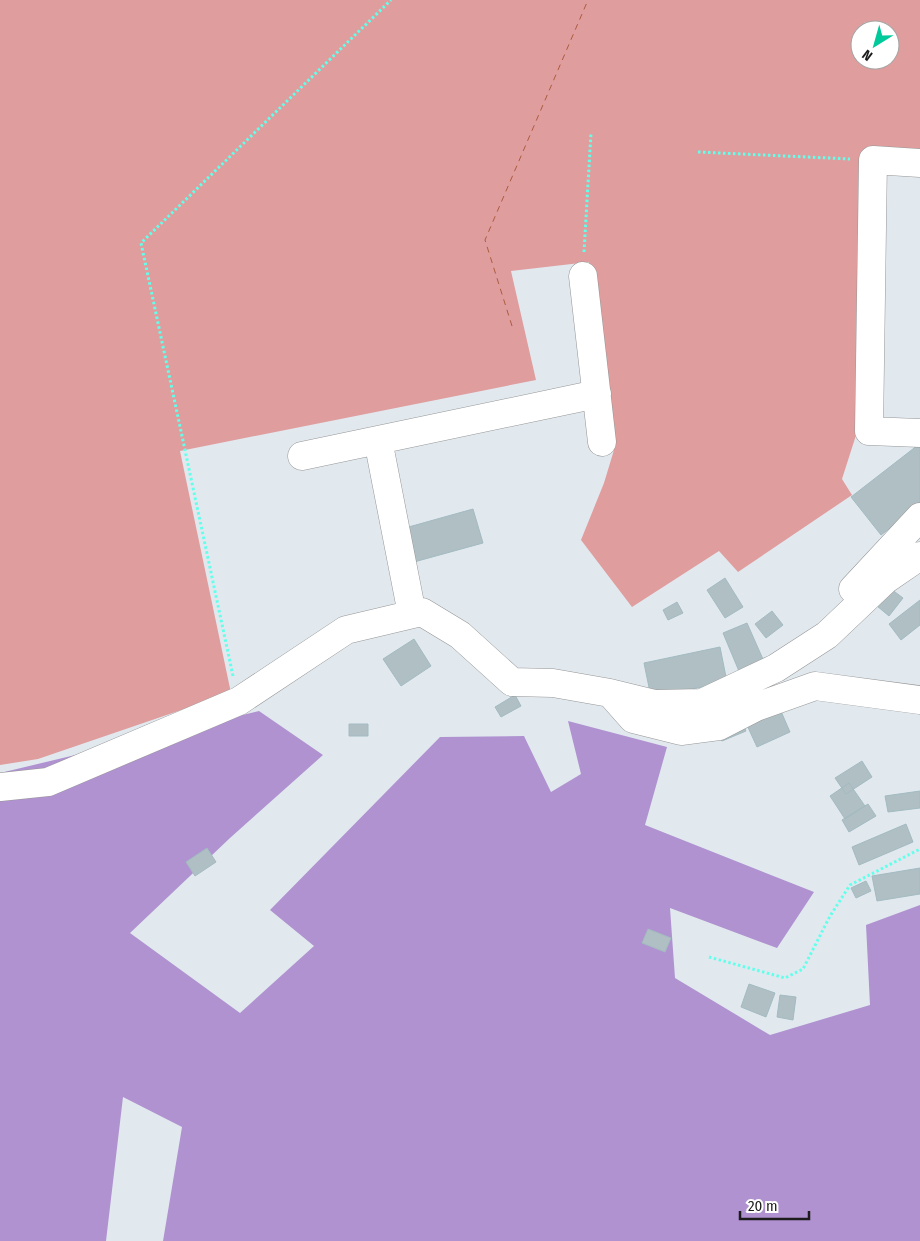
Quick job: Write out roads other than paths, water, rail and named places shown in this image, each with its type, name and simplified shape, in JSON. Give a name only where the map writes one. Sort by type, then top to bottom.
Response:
[{"type":"street","points":[[920,163],[873,160],[869,431],[920,433]]},
{"type":"street","points":[[582,276],[602,442]]},
{"type":"street","points":[[302,456],[597,394]]},
{"type":"street","points":[[378,440],[412,614]]},
{"type":"street","points":[[827,635],[822,624],[890,547],[920,517]]},
{"type":"street","points":[[0,787],[48,782],[239,701],[346,630],[422,612],[460,635],[512,682],[553,683],[610,693],[655,704],[702,703],[776,668],[827,635],[885,580],[920,556]]},
{"type":"street","points":[[610,693],[634,719],[681,731],[719,726],[756,707],[815,686],[920,700]]}]
